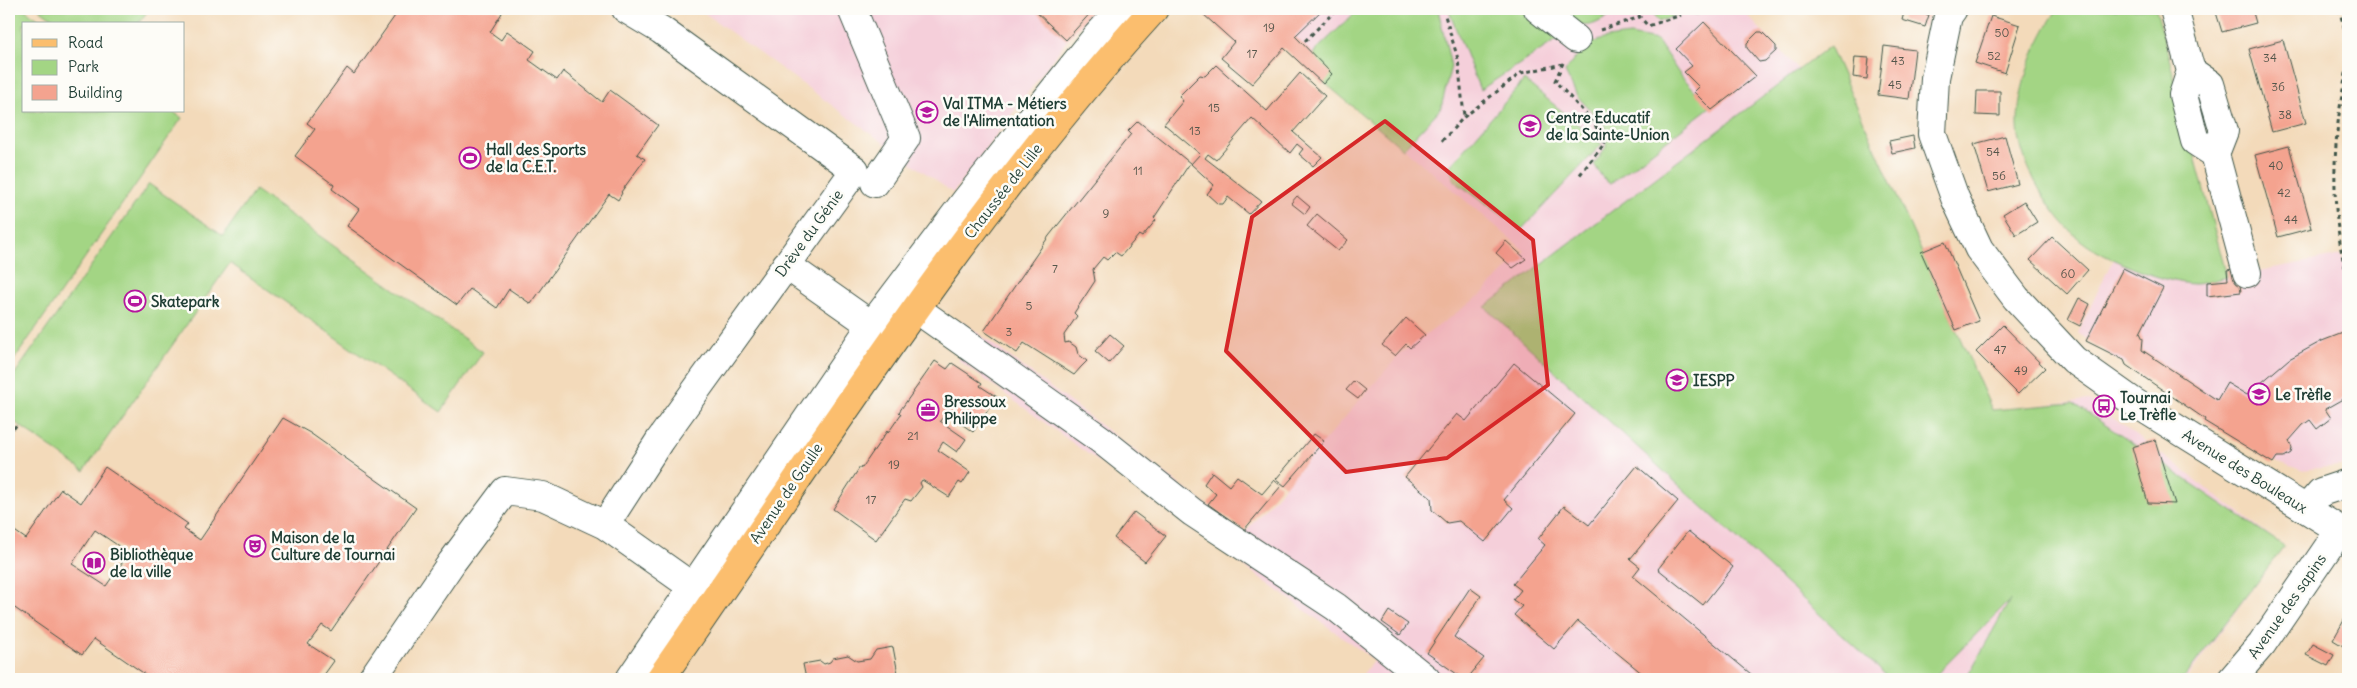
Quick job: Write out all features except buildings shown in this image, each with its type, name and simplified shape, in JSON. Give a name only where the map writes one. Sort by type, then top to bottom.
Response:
[{"type":"main road","name":"Chaussée de Lille","points":[[915,308],[1006,186],[1093,79],[1154,9]]},
{"type":"main road","name":"Avenue de Gaulle","points":[[660,679],[702,595],[882,333],[915,308]]},
{"type":"street","name":"Drève du Génie","points":[[605,525],[660,440],[855,170],[662,30],[626,9]]},
{"type":"street","points":[[852,9],[906,138],[876,183]]},
{"type":"street","points":[[786,265],[882,333],[998,160],[1097,36],[1122,9]]},
{"type":"street","points":[[1538,9],[1576,38]]},
{"type":"street","name":"Avenue des Bouleaux","points":[[1952,9],[1948,16],[1935,78],[1932,134],[1955,198],[1979,249],[2016,298],[2074,360],[2132,401],[2344,533]]},
{"type":"street","points":[[2174,9],[2191,72],[2210,84],[2224,131],[2215,154],[2247,273]]},
{"type":"street","points":[[915,308],[1100,439],[1192,512],[1336,607],[1426,679]]},
{"type":"street","points":[[2306,509],[2321,492],[2348,483]]},
{"type":"street","points":[[372,679],[458,554],[505,491],[543,496],[605,525],[702,595],[630,679]]},
{"type":"street","name":"Avenue des sapins","points":[[2232,679],[2262,644],[2344,533]]},
{"type":"path","points":[[1305,41],[1337,9]]},
{"type":"path","points":[[1442,9],[1458,59],[1464,117]]},
{"type":"path","points":[[1633,9],[1648,26],[1681,15]]},
{"type":"path","points":[[2339,9],[2348,41]]},
{"type":"path","points":[[1578,177],[1605,143],[1594,123],[1555,81],[1576,38],[1640,16]]},
{"type":"path","points":[[1442,141],[1464,117],[1522,73],[1563,64]]},
{"type":"path","points":[[2348,65],[2342,92],[2334,155],[2339,244],[2348,280]]},
{"type":"path","points":[[2343,262],[2348,260]]},
{"type":"path","points":[[9,435],[17,424]]},
{"type":"highlighted area","points":[[1385,121],[1533,240],[1548,385],[1447,458],[1346,472],[1226,351],[1252,217]]},
{"type":"shaded area","name":"Val ITMA - Métiers de l'Alimentation","points":[[699,9],[1096,9],[1068,39],[953,193]]},
{"type":"shaded area","name":"IESPP","points":[[1239,9],[1741,9],[1876,150],[1992,410],[2089,400],[2284,546],[2186,679],[1359,679],[1374,660],[959,361],[962,321],[1244,533],[1401,353],[1481,295],[1525,251]]},
{"type":"shaded area","name":"Le Trèfle","points":[[2341,255],[2348,276],[2348,465],[2301,470],[2260,455],[2078,333],[2113,259],[2164,278],[2187,282],[2218,279]]},
{"type":"green space","points":[[9,9],[24,9],[42,22],[22,22],[22,112],[173,112],[182,118],[9,367]]},
{"type":"green space","points":[[39,9],[149,9],[139,22],[57,22]]},
{"type":"green space","points":[[1359,9],[1438,9],[1451,66],[1441,108],[1403,149],[1312,72],[1314,52]]},
{"type":"green space","points":[[1448,9],[1521,9],[1558,39],[1480,90]]},
{"type":"green space","points":[[1554,9],[1620,9],[1601,21],[1587,26],[1573,22]]},
{"type":"green space","points":[[1647,9],[1703,9],[1697,15],[1686,11],[1659,22]]},
{"type":"green space","points":[[2058,9],[2156,9],[2227,277],[2194,284],[2168,280],[2138,270],[2109,258],[2087,245],[2063,223],[2051,208],[2032,175],[2025,158],[2018,126],[2021,96],[2029,64],[2042,35]]},
{"type":"green space","points":[[1630,35],[1657,40],[1678,72],[1710,107],[1610,184],[1602,177],[1594,164],[1606,147],[1606,127],[1577,96],[1565,72],[1579,54],[1592,43],[1608,38]]},
{"type":"green space","points":[[1830,46],[1992,410],[2073,403],[2284,546],[2183,679],[1966,679],[2010,600],[1932,679],[1890,679],[1485,307]]},
{"type":"green space","points":[[1524,80],[1602,144],[1522,229],[1454,181],[1450,166]]},
{"type":"green space","name":"Skatepark","points":[[149,184],[223,236],[255,190],[483,352],[441,412],[230,263],[84,471],[9,418],[9,382]]},
{"type":"place","name":"Val ITMA - Métiers de l'Alimentation","points":[[927,112]]},
{"type":"place","name":"Centre Educatif de la Sainte-Union","points":[[1530,126]]},
{"type":"place","name":"Hall des Sports de la C.E.T.","points":[[470,158]]},
{"type":"place","name":"Skatepark","points":[[135,301]]},
{"type":"place","name":"IESPP","points":[[1677,380]]},
{"type":"place","name":"Le Trèfle","points":[[2259,394]]},
{"type":"place","name":"Tournai Le Trèfle","points":[[2104,406]]},
{"type":"place","name":"Bressoux Philippe","points":[[928,410]]},
{"type":"place","name":"Maison de la Culture de Tournai","points":[[255,546]]},
{"type":"place","name":"Bibliothèque de la ville","points":[[94,563]]}]
